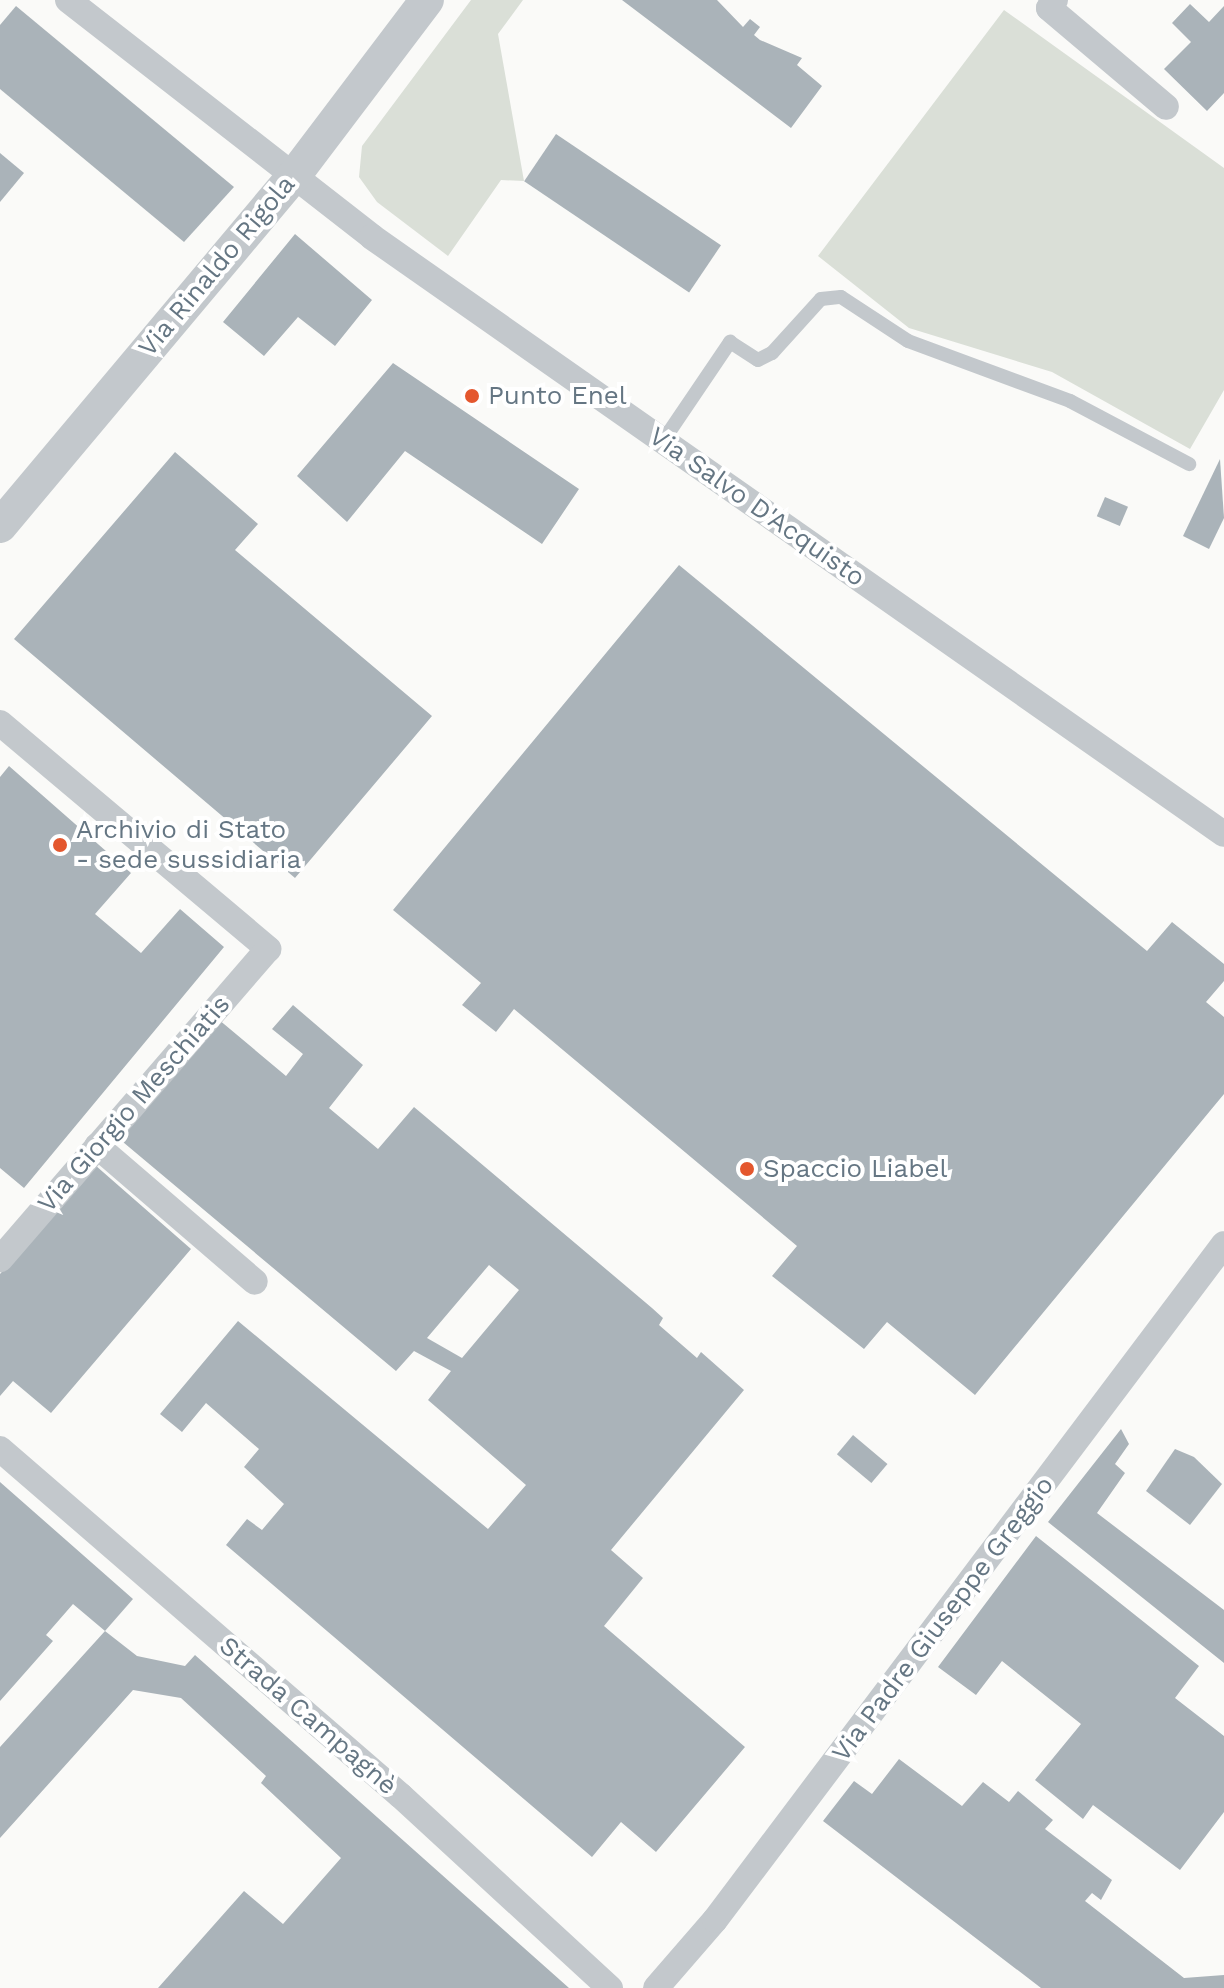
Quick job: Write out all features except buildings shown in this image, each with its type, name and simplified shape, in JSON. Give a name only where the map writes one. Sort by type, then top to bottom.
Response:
[{"type":"street","name":"Via Salvo D'Acquisto","points":[[68,0],[293,177],[1224,834]]},
{"type":"street","name":"Via Rinaldo Rigola","points":[[0,526],[293,177],[427,0]]},
{"type":"street","points":[[1055,0],[1049,8],[1166,107]]},
{"type":"street","name":"Via Giorgio Meschiatis","points":[[0,723],[268,949],[0,1259]]},
{"type":"street","points":[[97,1146],[255,1282]]},
{"type":"street","name":"Via Padre Giuseppe Greggio","points":[[656,1988],[724,1908],[1224,1244]]},
{"type":"street","name":"Strada Campagnè","points":[[0,1449],[401,1796],[610,1988]]},
{"type":"lane","points":[[663,441],[730,342],[758,360],[772,353],[821,299],[841,297],[908,341],[1070,401],[1189,464]]},
{"type":"shaded area","points":[[471,0],[523,0],[498,34],[524,181],[501,180],[448,256],[377,202],[359,177],[362,146]]},
{"type":"shaded area","points":[[1004,10],[1224,168],[1224,390],[1190,449],[1052,372],[909,328],[818,256]]},
{"type":"place","name":"Punto Enel","points":[[472,396]]},
{"type":"place","name":"Archivio di Stato - sede sussidiaria","points":[[60,845]]},
{"type":"place","name":"Spaccio Liabel","points":[[747,1169]]}]
